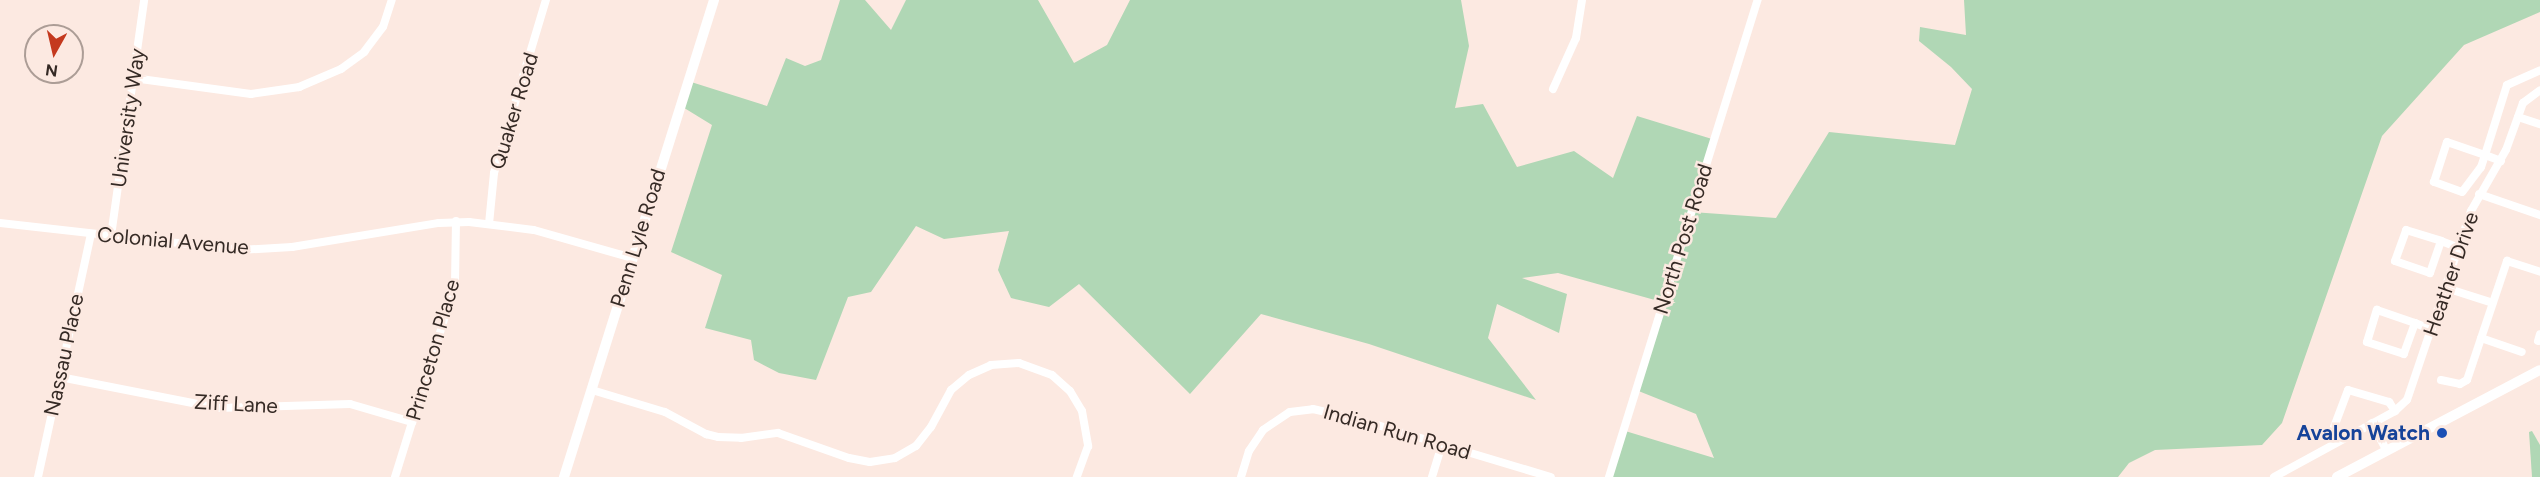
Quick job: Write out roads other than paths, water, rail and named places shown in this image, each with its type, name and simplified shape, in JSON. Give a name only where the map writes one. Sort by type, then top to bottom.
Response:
[{"type":"street","name":"University Way","points":[[111,236],[144,0]]},
{"type":"street","points":[[133,78],[250,94],[299,87],[341,69],[364,52],[382,27],[392,0]]},
{"type":"street","name":"Quaker Road","points":[[489,224],[494,173],[546,0]]},
{"type":"street","name":"Penn Lyle Road","points":[[564,477],[714,0]]},
{"type":"street","points":[[1553,89],[1576,38],[1582,0]]},
{"type":"street","name":"North Post Road","points":[[1609,477],[1758,0]]},
{"type":"street","points":[[2501,161],[2485,155],[2447,142],[2434,182],[2462,192],[2481,167],[2485,155],[2507,85],[2540,70]]},
{"type":"street","name":"Heather Drive","points":[[2274,477],[2403,406],[2411,394],[2479,194],[2501,161],[2527,97],[2540,90]]},
{"type":"street","points":[[2518,117],[2540,124]]},
{"type":"street","points":[[2479,194],[2540,214]]},
{"type":"street","name":"Colonial Avenue","points":[[0,223],[210,249],[265,249],[456,222],[489,224],[559,235],[632,258]]},
{"type":"street","name":"Princeton Place","points":[[395,477],[455,284],[456,222]]},
{"type":"street","points":[[2441,241],[2430,273],[2395,261],[2406,230],[2441,241],[2459,248]]},
{"type":"street","name":"Nassau Place","points":[[38,477],[90,234]]},
{"type":"street","points":[[2441,380],[2460,384],[2467,380],[2507,261],[2540,272]]},
{"type":"street","points":[[2446,288],[2493,303]]},
{"type":"street","points":[[2415,323],[2404,354],[2367,342],[2377,310],[2415,323],[2432,330]]},
{"type":"street","points":[[2481,338],[2522,352]]},
{"type":"street","points":[[592,390],[665,412],[706,434],[741,438],[778,433],[849,458],[870,462],[895,458],[916,446],[931,427],[951,390],[969,375],[991,365],[1019,363],[1052,375],[1070,391],[1082,411],[1088,446],[1077,477]]},
{"type":"street","points":[[2337,477],[2540,370]]},
{"type":"street","name":"Ziff Lane","points":[[60,377],[218,408],[350,404],[412,422]]},
{"type":"street","points":[[2335,443],[2331,435],[2348,390],[2389,402],[2395,411]]},
{"type":"street","name":"Indian Run Road","points":[[1241,477],[1249,451],[1263,430],[1278,418],[1301,410],[1324,410],[1551,477]]},
{"type":"street","points":[[2372,423],[2386,451]]},
{"type":"street","points":[[1432,477],[1442,444]]},
{"type":"place","name":"Avalon Watch","points":[[2442,433]]}]
